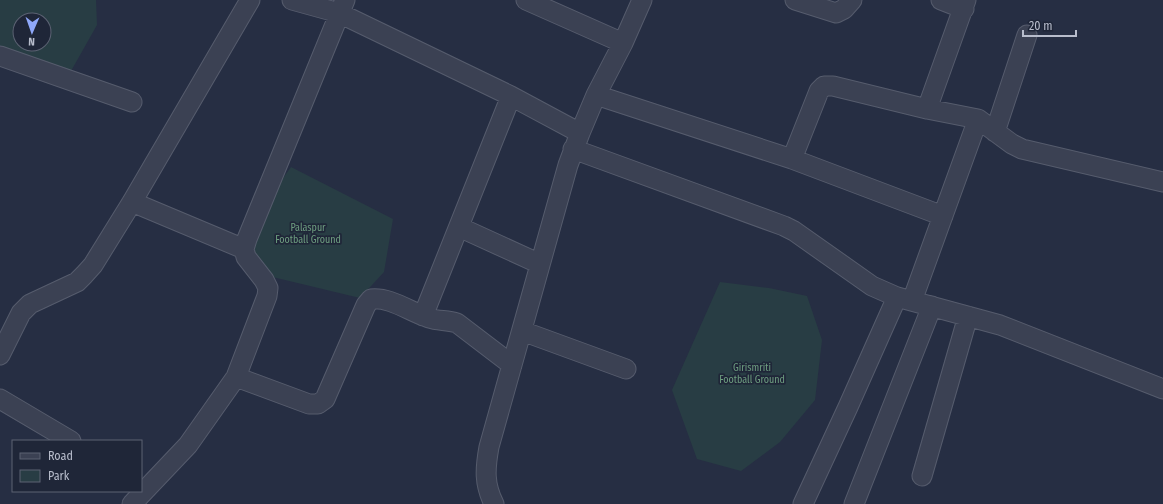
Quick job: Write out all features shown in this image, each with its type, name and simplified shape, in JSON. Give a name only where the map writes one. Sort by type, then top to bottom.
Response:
[{"type":"street","points":[[0,355],[21,313],[30,304],[77,282],[92,265],[132,202],[250,0]]},
{"type":"street","points":[[292,0],[342,7],[511,96],[576,141],[794,231],[872,286],[905,299],[1000,325],[1163,389]]},
{"type":"street","points":[[526,0],[623,43]]},
{"type":"street","points":[[494,504],[490,496],[486,479],[486,464],[489,447],[576,141],[596,95],[623,43],[642,0]]},
{"type":"street","points":[[795,0],[836,13],[844,9],[852,0]]},
{"type":"street","points":[[927,109],[965,4],[941,0]]},
{"type":"street","points":[[145,484],[188,444],[236,377],[267,296],[268,288],[264,280],[246,257],[244,249],[342,7]]},
{"type":"street","points":[[995,132],[1027,35]]},
{"type":"street","points":[[0,56],[132,102]]},
{"type":"street","points":[[792,160],[819,91],[824,86],[833,86],[927,109],[978,119],[1012,144],[1022,149],[1163,182]]},
{"type":"street","points":[[596,95],[792,160],[943,216]]},
{"type":"street","points":[[424,316],[511,96]]},
{"type":"street","points":[[803,504],[848,407],[905,299],[943,216],[978,119]]},
{"type":"street","points":[[132,202],[244,249]]},
{"type":"street","points":[[459,227],[540,264]]},
{"type":"street","points":[[236,377],[309,404],[318,404],[325,399],[366,305],[371,299],[388,301],[438,321],[446,320],[457,323],[512,365]]},
{"type":"street","points":[[854,504],[932,306]]},
{"type":"street","points":[[922,476],[968,316]]},
{"type":"street","points":[[522,331],[626,369]]},
{"type":"street","points":[[0,399],[69,440]]},
{"type":"street","points":[[132,504],[140,492]]},
{"type":"green space","points":[[0,0],[96,0],[97,25],[62,87],[0,56]]},
{"type":"green space","name":"Palaspur Football Ground","points":[[291,167],[393,219],[384,272],[360,298],[256,273],[251,223]]},
{"type":"green space","name":"Girismriti Football Ground","points":[[720,282],[769,288],[807,296],[822,340],[815,400],[780,442],[741,471],[697,459],[672,390]]}]
